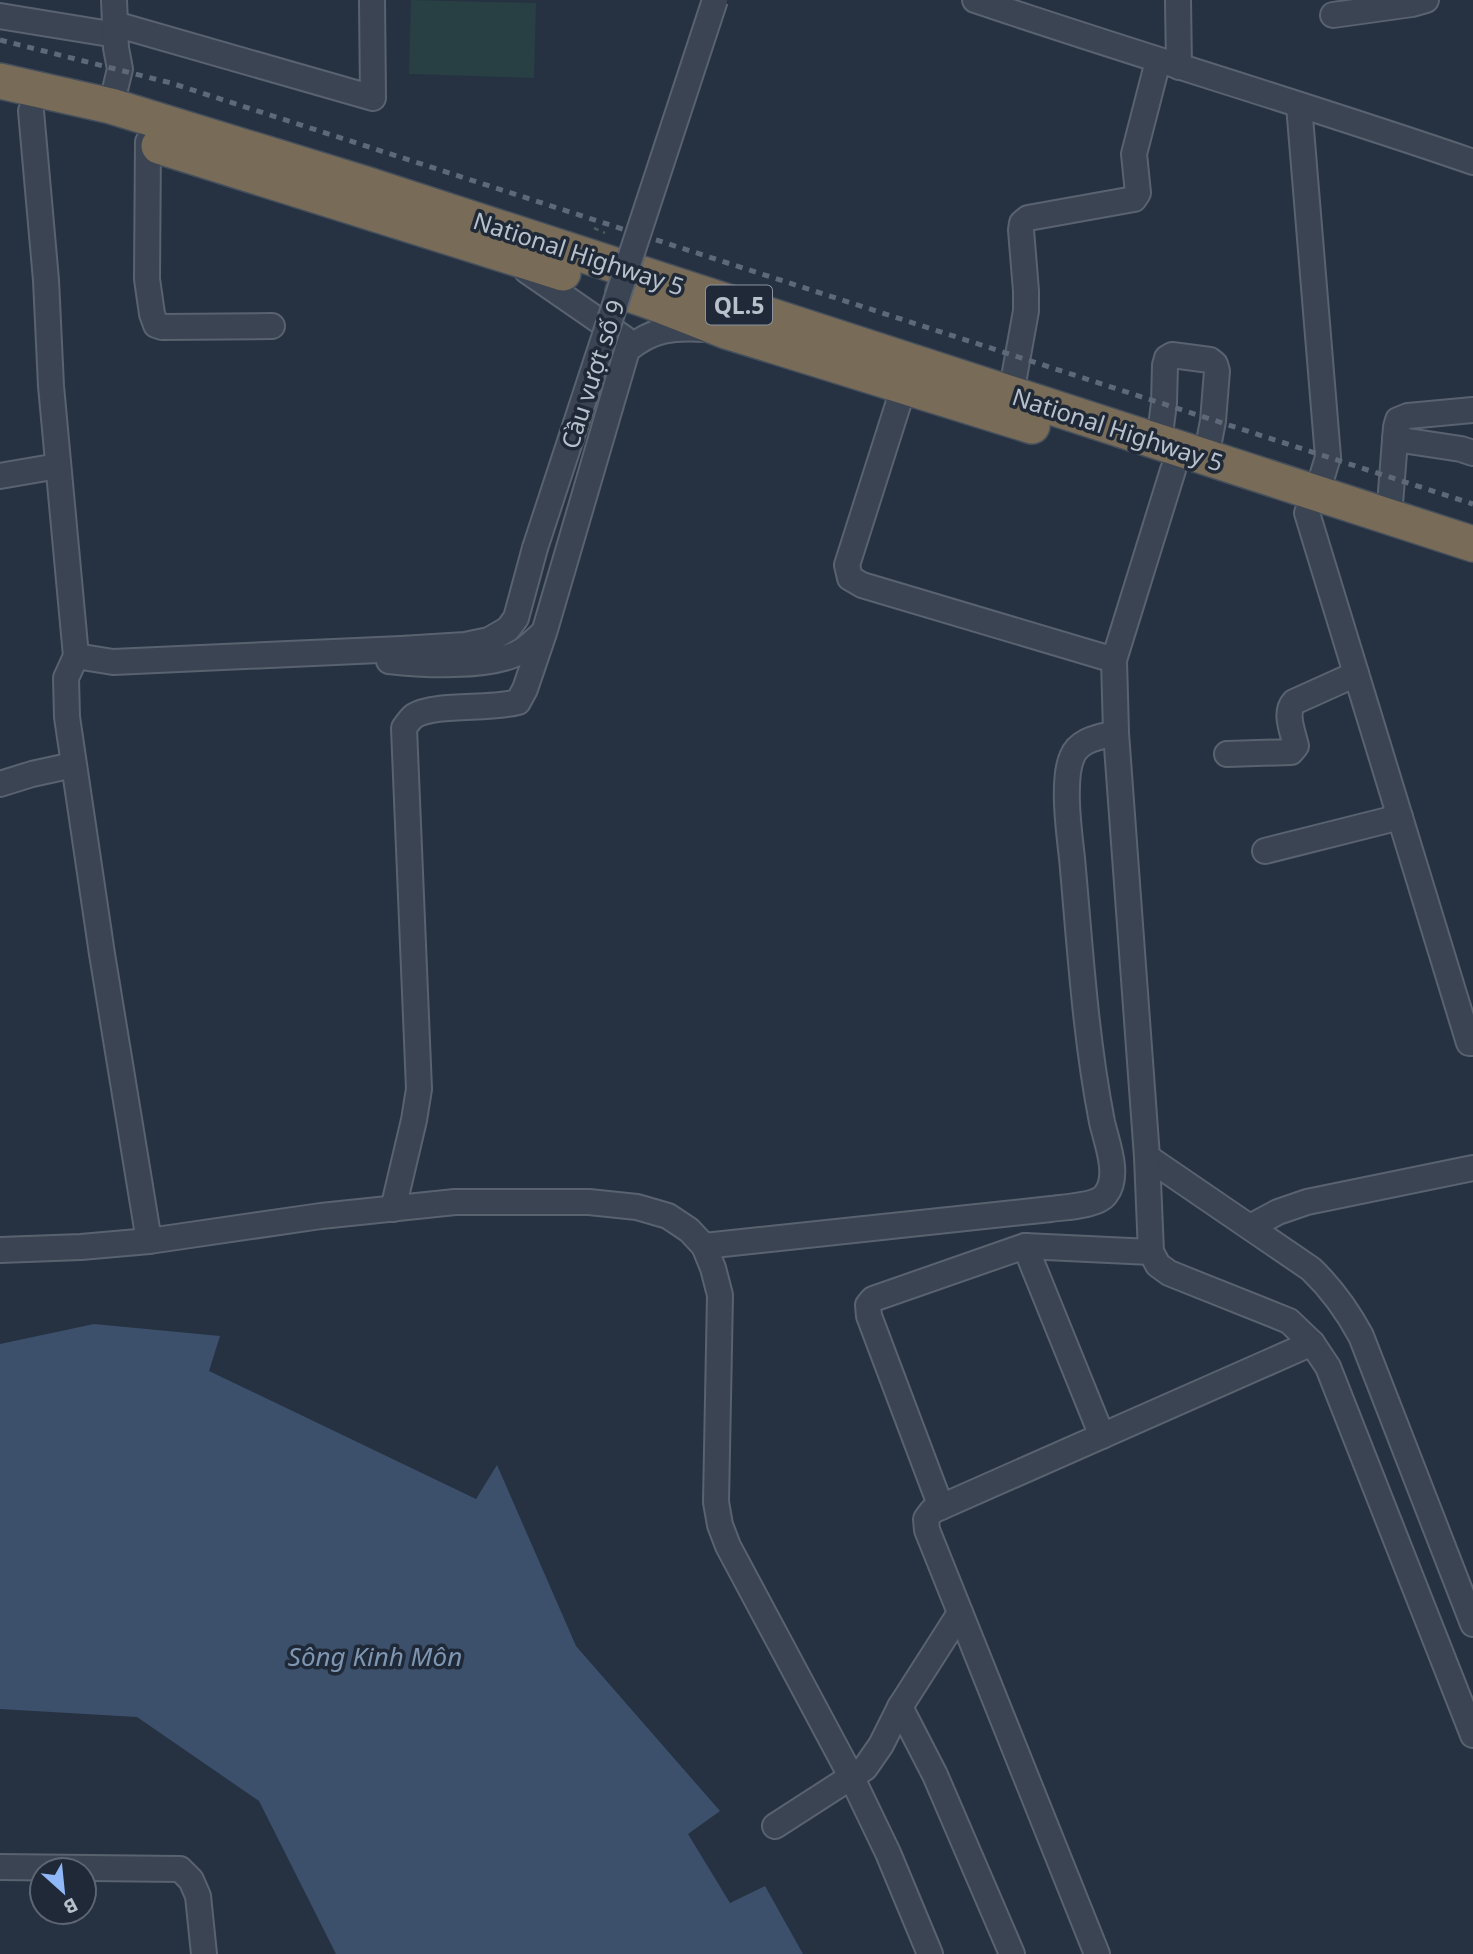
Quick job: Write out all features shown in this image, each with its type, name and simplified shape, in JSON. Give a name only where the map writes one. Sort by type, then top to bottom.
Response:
[{"type":"highway","name":"National Highway 5","points":[[0,81],[111,106],[379,188],[1011,394],[1166,456],[1206,457],[1312,503],[1473,566]]},
{"type":"highway","name":"National Highway 5","points":[[16,108],[83,122],[148,142],[652,302],[726,331],[904,386],[1166,456],[1312,503],[1389,517],[1473,544]]},
{"type":"street","points":[[0,16],[115,20],[373,98],[372,0]]},
{"type":"street","name":"Cầu vượt số 9","points":[[360,651],[465,645],[489,640],[508,629],[516,618],[535,548],[715,0]]},
{"type":"street","points":[[975,0],[1473,162]]},
{"type":"street","points":[[1011,394],[1026,311],[1022,223],[1028,218],[1134,199],[1138,193],[1134,154],[1169,64],[1178,0]]},
{"type":"street","points":[[1333,15],[1426,0]]},
{"type":"street","points":[[111,106],[120,69],[115,20]]},
{"type":"street","points":[[1299,105],[1328,457],[1312,503],[1356,674],[1472,1047]]},
{"type":"street","points":[[16,108],[46,280],[51,386],[75,656],[66,678],[66,717],[149,1241]]},
{"type":"street","points":[[148,142],[147,279],[156,325],[272,326]]},
{"type":"street","points":[[503,254],[633,344]]},
{"type":"street","points":[[393,1209],[419,1089],[404,728],[412,717],[426,710],[502,706],[518,702],[544,633],[626,350],[654,332],[679,327],[726,331]]},
{"type":"street","points":[[1206,457],[1213,421],[1217,371],[1215,364],[1210,360],[1172,355],[1167,358],[1165,365],[1166,456],[1114,660],[1116,733],[1147,1157],[1151,1252],[1158,1265],[1169,1273],[1289,1321],[1312,1343],[1335,1382],[1473,1735]]},
{"type":"street","points":[[904,386],[846,565],[850,578],[862,585],[1114,660]]},
{"type":"street","points":[[1389,517],[1398,420],[1408,416],[1473,410]]},
{"type":"street","points":[[1395,439],[1473,453]]},
{"type":"street","points":[[0,476],[58,466]]},
{"type":"street","points":[[75,656],[113,662],[360,651],[388,661],[423,665],[491,661],[519,653],[544,633]]},
{"type":"street","points":[[1227,754],[1291,752],[1296,746],[1289,708],[1294,702],[1356,674]]},
{"type":"street","points":[[704,1245],[1051,1209],[1098,1202],[1105,1196],[1113,1174],[1088,1040],[1070,841],[1067,774],[1072,756],[1080,746],[1092,739],[1116,733]]},
{"type":"street","points":[[0,784],[73,765]]},
{"type":"street","points":[[1265,851],[1400,817]]},
{"type":"street","points":[[1147,1157],[1311,1269],[1330,1287],[1347,1311],[1361,1336],[1473,1624]]},
{"type":"street","points":[[1250,1227],[1278,1212],[1307,1202],[1473,1168]]},
{"type":"street","points":[[0,1250],[149,1241],[321,1216],[455,1202],[589,1202],[637,1207],[668,1216],[689,1230],[704,1245],[720,1295],[716,1502],[720,1525],[728,1546],[852,1778],[888,1853],[930,1954]]},
{"type":"street","points":[[942,1507],[867,1306],[873,1299],[1025,1246],[1151,1252]]},
{"type":"street","points":[[1025,1246],[1102,1436]]},
{"type":"street","points":[[1097,1954],[927,1530],[926,1520],[932,1511],[1312,1343]]},
{"type":"street","points":[[775,1826],[865,1768],[960,1613]]},
{"type":"street","points":[[900,1707],[935,1775],[1012,1954]]},
{"type":"street","points":[[0,1867],[180,1869],[191,1880],[198,1895],[204,1954]]},
{"type":"green space","points":[[411,0],[536,3],[534,78],[409,74]]},
{"type":"water","name":"Sông Kinh Môn","points":[[94,1324],[220,1336],[209,1371],[476,1499],[497,1465],[576,1646],[720,1811],[688,1834],[730,1903],[765,1886],[803,1954],[336,1954],[259,1801],[137,1717],[0,1709],[0,1344]]},
{"type":"railway","points":[[0,40],[171,83],[1473,504]]}]
